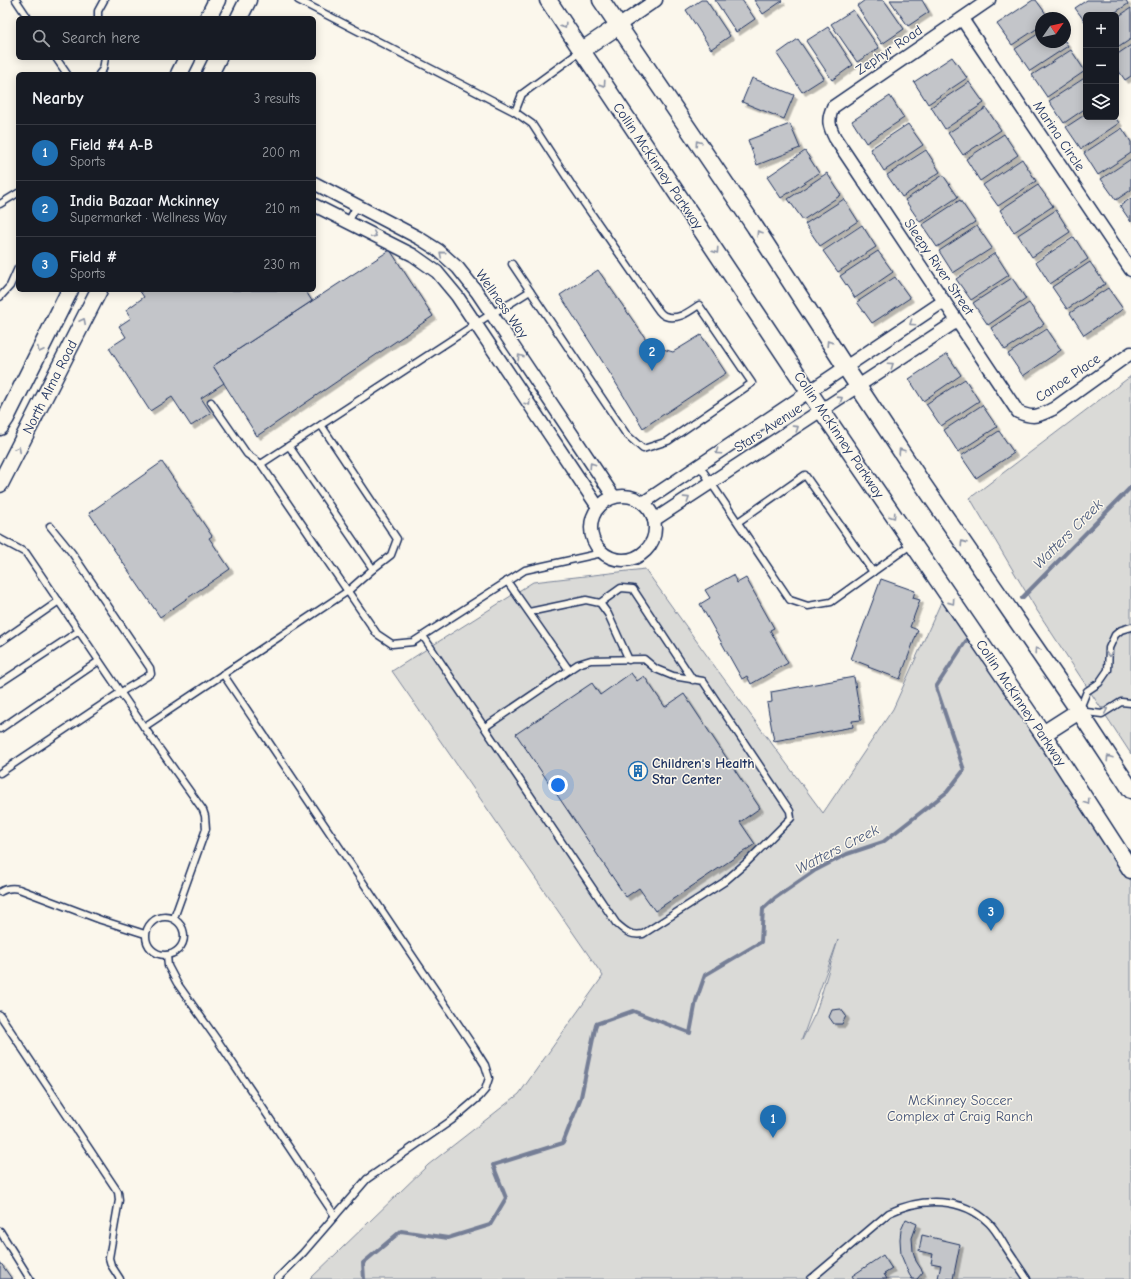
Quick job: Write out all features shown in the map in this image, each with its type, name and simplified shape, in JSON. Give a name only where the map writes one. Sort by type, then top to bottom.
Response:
[{"type":"street","points":[[209,16],[217,0]]},
{"type":"street","points":[[240,16],[248,0]]},
{"type":"street","name":"Collin McKinney Parkway","points":[[548,0],[581,52],[809,392],[1043,734],[1131,870]]},
{"type":"street","points":[[602,0],[750,221],[858,387],[1079,711],[1131,790]]},
{"type":"street","points":[[581,52],[656,0]]},
{"type":"street","name":"Zephyr Road","points":[[835,138],[829,127],[829,115],[833,107],[989,0]]},
{"type":"street","name":"Marina Circle","points":[[962,19],[1129,262]]},
{"type":"street","points":[[180,72],[186,60]]},
{"type":"street","points":[[211,72],[217,60]]},
{"type":"street","name":"Sleepy River Street","points":[[835,138],[1018,412]]},
{"type":"street","name":"Wellness Way","points":[[316,184],[419,238],[438,250],[458,268],[491,314],[614,497]]},
{"type":"street","points":[[316,206],[413,255],[437,272],[457,296],[598,507]]},
{"type":"street","name":"North Alma Road","points":[[2,420],[69,292]]},
{"type":"street","name":"North Alma Road","points":[[0,484],[98,292]]},
{"type":"street","name":"Stars Avenue","points":[[643,503],[944,301]]},
{"type":"street","name":"Stars Avenue","points":[[654,520],[957,321]]},
{"type":"street","name":"Canoe Place","points":[[1018,412],[1028,416],[1040,416],[1053,409],[1131,353]]},
{"type":"street","points":[[619,496],[633,497],[643,503],[650,510],[654,520],[654,537],[650,545],[643,553],[625,560],[612,558],[602,553],[595,545],[590,528],[592,517],[598,507],[608,499],[619,496]]},
{"type":"street","points":[[1043,734],[1079,711]]},
{"type":"lane","points":[[16,0],[27,16]]},
{"type":"lane","points":[[98,16],[98,11],[104,0]]},
{"type":"lane","points":[[298,0],[515,112],[532,124],[573,187],[656,307],[665,316],[673,317],[683,315],[699,305],[752,383],[668,442],[643,449],[626,434],[512,264]]},
{"type":"lane","points":[[515,112],[522,94],[581,52]]},
{"type":"lane","points":[[57,60],[66,72]]},
{"type":"lane","points":[[101,72],[103,69],[105,60]]},
{"type":"lane","points":[[0,204],[16,194]]},
{"type":"lane","points":[[348,222],[357,206]]},
{"type":"lane","points":[[0,297],[10,286],[16,272]]},
{"type":"lane","points":[[261,464],[475,324],[530,291]]},
{"type":"lane","points":[[211,402],[247,454],[261,464],[377,634],[392,644],[413,642],[525,570],[602,553]]},
{"type":"lane","points":[[144,727],[348,591],[391,555],[397,539],[321,425]]},
{"type":"lane","points":[[289,446],[373,569]]},
{"type":"lane","points":[[699,465],[790,600],[808,606],[831,602],[912,544]]},
{"type":"lane","points":[[738,522],[805,475],[873,572]]},
{"type":"lane","points":[[0,773],[120,692],[151,674],[150,668],[72,553],[50,526]]},
{"type":"lane","points":[[0,539],[26,553],[144,727],[199,803],[205,816],[206,829],[203,839],[174,918]]},
{"type":"lane","points":[[507,581],[569,670]]},
{"type":"lane","points":[[600,603],[621,588],[633,589],[693,680]]},
{"type":"lane","points":[[529,612],[586,600],[600,603],[608,614],[629,660]]},
{"type":"lane","points":[[0,642],[59,601]]},
{"type":"lane","points":[[1131,627],[1121,630],[1115,635],[1109,648],[1108,670],[1099,683],[1087,691],[1079,711],[1102,714],[1121,702],[1131,703]]},
{"type":"lane","points":[[0,683],[79,631]]},
{"type":"lane","points":[[423,636],[616,923],[626,932],[635,935],[643,934],[724,882],[746,863],[791,818],[790,811],[703,681],[673,676],[656,669],[644,660],[591,660],[578,664],[485,727]]},
{"type":"lane","points":[[0,729],[99,661]]},
{"type":"lane","points":[[223,674],[476,1049],[485,1065],[488,1078],[485,1090],[452,1120],[367,1179],[303,1253],[277,1279]]},
{"type":"lane","points":[[0,892],[9,888],[19,889],[100,920],[145,934]]},
{"type":"lane","points":[[168,916],[179,922],[182,927],[184,939],[178,950],[167,955],[161,955],[151,950],[145,934],[150,922],[155,918],[168,916]]},
{"type":"lane","points":[[167,955],[168,966],[177,984],[218,1041],[336,1216]]},
{"type":"lane","points":[[0,1015],[120,1196],[109,1258],[111,1265],[120,1279]]},
{"type":"lane","points":[[811,1279],[890,1213],[917,1203],[943,1201],[971,1211],[989,1223],[1027,1279]]},
{"type":"lane","points":[[0,1231],[30,1279]]},
{"type":"green space","points":[[1131,376],[1131,754],[1036,609],[970,498]]},
{"type":"green space","name":"McKinney Soccer Complex at Craig Ranch","points":[[645,569],[823,813],[893,709],[942,600],[1062,775],[1131,881],[1131,1279],[310,1279],[428,1165],[519,1094],[603,976],[392,671],[533,582]],"holes":[[[838,940],[816,1012],[802,1040]]]},
{"type":"building","points":[[701,0],[706,0],[730,36],[711,49],[686,10]]},
{"type":"building","points":[[715,0],[742,0],[755,19],[736,32]]},
{"type":"building","points":[[754,0],[781,0],[782,1],[763,14]]},
{"type":"building","points":[[865,0],[884,0],[904,29],[882,44],[857,6]]},
{"type":"building","points":[[890,0],[922,0],[929,12],[908,26]]},
{"type":"building","points":[[1033,0],[1036,0],[1045,12],[1035,12],[1035,30],[1012,45],[997,24]]},
{"type":"building","points":[[1087,0],[1126,0],[1128,4],[1116,12],[1083,12],[1083,19],[1075,8]]},
{"type":"building","points":[[1131,8],[1131,39],[1119,47],[1119,16]]},
{"type":"building","points":[[853,10],[879,48],[857,62],[831,24]]},
{"type":"building","points":[[828,27],[853,65],[832,80],[806,41]]},
{"type":"building","points":[[1035,36],[1035,48],[1065,48],[1030,71],[1015,49]]},
{"type":"building","points":[[798,39],[824,78],[802,92],[777,54]]},
{"type":"building","points":[[1131,45],[1131,76],[1125,80],[1119,71],[1119,53]]},
{"type":"building","points":[[1071,50],[1083,68],[1083,72],[1047,97],[1032,75]]},
{"type":"building","points":[[952,57],[967,78],[928,104],[914,82]]},
{"type":"building","points":[[752,78],[794,95],[784,119],[742,102]]},
{"type":"building","points":[[1083,79],[1083,110],[1064,123],[1049,101]]},
{"type":"building","points":[[969,82],[984,103],[945,129],[931,107]]},
{"type":"building","points":[[890,96],[904,118],[866,143],[852,121]]},
{"type":"building","points":[[986,108],[1001,130],[963,155],[948,133]]},
{"type":"building","points":[[1083,116],[1083,120],[1117,120],[1119,123],[1081,149],[1066,127]]},
{"type":"building","points":[[790,124],[800,148],[757,165],[748,140]]},
{"type":"building","points":[[908,124],[923,145],[884,171],[870,149]]},
{"type":"building","points":[[1122,128],[1131,142],[1131,153],[1098,175],[1084,153]]},
{"type":"building","points":[[1004,134],[1018,155],[980,181],[966,159]]},
{"type":"building","points":[[926,150],[940,172],[902,197],[887,175]]},
{"type":"building","points":[[805,151],[819,173],[781,198],[767,177]]},
{"type":"building","points":[[1022,159],[1036,181],[998,206],[983,185]]},
{"type":"building","points":[[1131,159],[1131,190],[1116,200],[1101,179]]},
{"type":"building","points":[[827,173],[841,195],[803,220],[788,199]]},
{"type":"building","points":[[943,175],[958,197],[920,222],[905,200]]},
{"type":"building","points":[[1038,185],[1053,206],[1014,232],[1000,210]]},
{"type":"building","points":[[1131,198],[1131,222],[1120,206]]},
{"type":"building","points":[[844,199],[858,221],[820,246],[805,224]]},
{"type":"building","points":[[960,200],[975,222],[937,247],[922,225]]},
{"type":"building","points":[[1056,210],[1070,232],[1032,257],[1018,235]]},
{"type":"building","points":[[862,225],[876,247],[838,272],[823,251]]},
{"type":"building","points":[[977,226],[992,248],[953,273],[939,251]]},
{"type":"building","points":[[1074,237],[1088,259],[1050,284],[1036,262]]},
{"type":"building","points":[[390,250],[433,316],[257,436],[213,366]]},
{"type":"building","points":[[878,251],[893,272],[855,298],[840,276]]},
{"type":"building","points":[[995,253],[1009,275],[971,300],[956,279]]},
{"type":"building","points":[[1090,262],[1105,284],[1067,309],[1052,287]]},
{"type":"building","points":[[598,270],[650,345],[673,352],[701,335],[726,373],[643,428],[560,295]]},
{"type":"building","points":[[895,277],[910,298],[872,323],[857,302]]},
{"type":"building","points":[[1012,278],[1026,299],[988,325],[973,303]]},
{"type":"building","points":[[1108,288],[1123,309],[1084,335],[1070,313]]},
{"type":"building","points":[[140,292],[306,292],[312,301],[213,366],[224,383],[201,398],[211,413],[191,426],[172,397],[150,411],[109,348],[126,337],[119,326],[131,318],[126,310],[144,297]]},
{"type":"building","points":[[1029,303],[1044,324],[1005,350],[991,328]]},
{"type":"building","points":[[1047,329],[1061,350],[1023,376],[1008,354]]},
{"type":"building","points":[[947,354],[961,375],[923,401],[909,379]]},
{"type":"building","points":[[965,379],[979,401],[941,426],[926,404]]},
{"type":"building","points":[[982,405],[997,427],[958,452],[944,430]]},
{"type":"building","points":[[999,431],[1014,453],[976,478],[961,456]]},
{"type":"building","points":[[162,462],[212,536],[209,538],[230,569],[160,617],[89,513]]},
{"type":"building","points":[[733,575],[737,583],[746,578],[774,628],[770,630],[788,663],[751,684],[747,676],[742,679],[700,604],[710,598],[705,590]]},
{"type":"building","points":[[881,579],[915,591],[913,598],[920,600],[910,627],[918,630],[900,679],[851,659]]},
{"type":"building","name":"Children's Health Star Center","points":[[631,673],[637,681],[644,676],[665,707],[684,694],[760,808],[740,822],[755,844],[655,911],[639,888],[626,897],[516,734],[592,683],[600,695]]},
{"type":"building","points":[[854,677],[861,720],[852,721],[853,727],[774,741],[767,703],[772,702],[771,692]]},
{"type":"building","points":[[841,1009],[846,1016],[842,1024],[834,1024],[829,1017],[832,1010]]},
{"type":"building","points":[[906,1219],[917,1224],[912,1238],[913,1251],[916,1261],[923,1272],[917,1279],[912,1279],[901,1255],[901,1230]]},
{"type":"building","points":[[922,1235],[960,1244],[953,1279],[938,1278],[941,1265],[931,1263],[933,1254],[919,1251]]},
{"type":"building","points":[[883,1255],[892,1269],[884,1274],[887,1279],[854,1279],[852,1276]]},
{"type":"building","points":[[0,1262],[12,1279],[0,1279]]},
{"type":"waterway","name":"Watters Creek","points":[[1022,598],[1131,487]]},
{"type":"waterway","name":"Watters Creek","points":[[364,1279],[363,1263],[401,1231],[448,1238],[490,1225],[506,1198],[493,1165],[563,1143],[581,1097],[596,1024],[633,1011],[690,1033],[696,1001],[705,975],[761,942],[763,909],[775,898],[814,871],[847,854],[883,842],[947,792],[964,770],[936,687],[966,641]]},
{"type":"place","name":"India Bazaar Mckinney","points":[[652,371]]},
{"type":"place","name":"Children's Health Star Center","points":[[638,771]]},
{"type":"place","name":"Field #","points":[[991,931]]},
{"type":"place","name":"Field #4 A-B","points":[[773,1138]]}]
